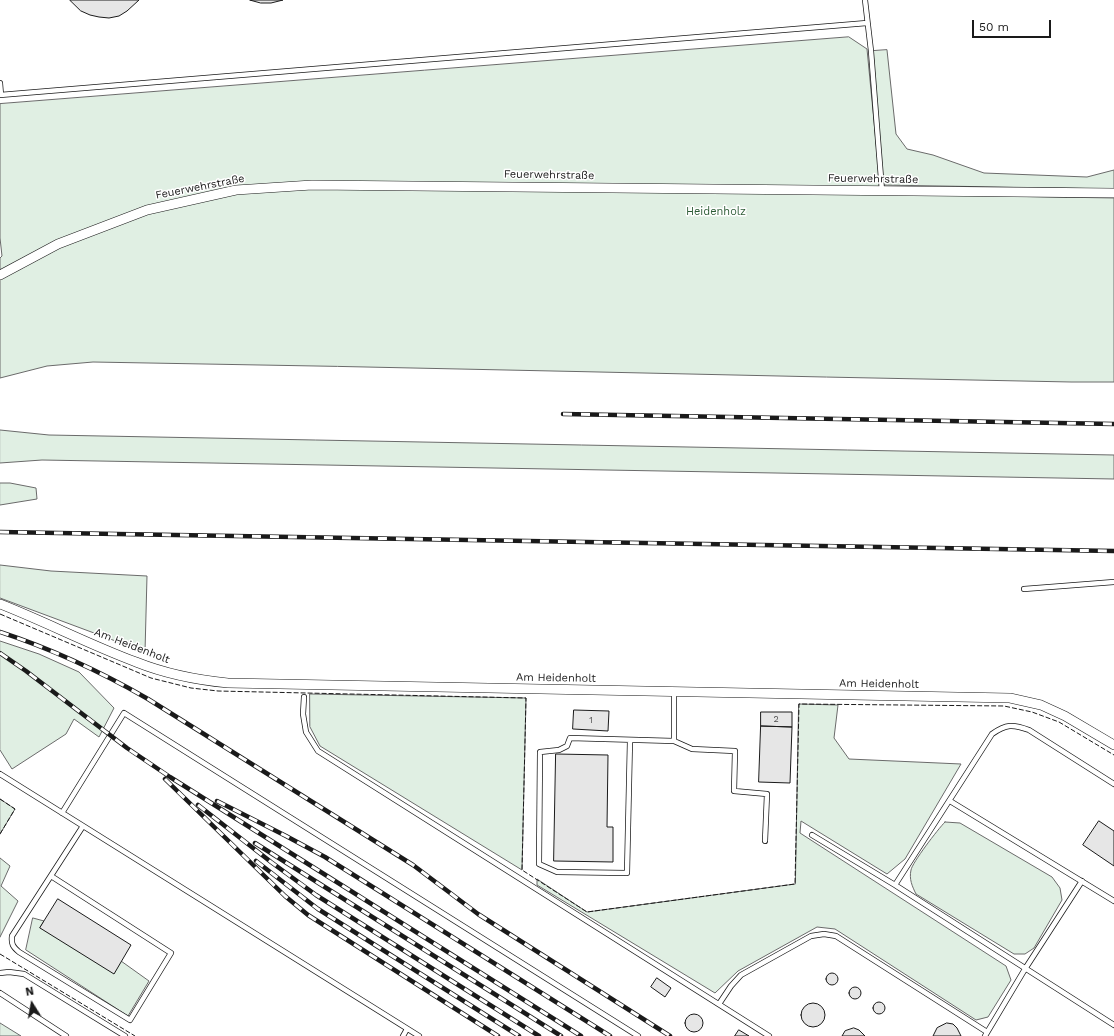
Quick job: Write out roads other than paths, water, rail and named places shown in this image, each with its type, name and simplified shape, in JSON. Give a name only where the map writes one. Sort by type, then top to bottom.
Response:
[{"type":"street","name":"Feuerwehrstraße","points":[[0,275],[58,244],[147,210],[236,190],[312,185],[1114,193]]},
{"type":"street","name":"Am Heidenholt","points":[[0,604],[136,662],[182,676],[206,681],[228,683],[1010,698],[1041,705],[1065,716],[1114,745]]},
{"type":"lane","points":[[865,0],[871,51],[882,191]]},
{"type":"lane","points":[[0,83],[0,95],[867,23]]},
{"type":"lane","points":[[1024,589],[1114,582]]},
{"type":"lane","points":[[674,692],[674,741]]},
{"type":"lane","points":[[304,697],[303,714],[306,732],[318,751],[770,1036]]},
{"type":"lane","points":[[62,813],[124,713],[638,1036]]},
{"type":"lane","points":[[895,885],[992,734],[1000,728],[1017,725],[1029,730],[1114,784]]},
{"type":"lane","points":[[630,740],[627,873],[557,872],[539,864],[540,752],[560,750],[567,746],[570,738],[674,741],[692,749],[735,751],[734,791],[767,794],[765,841]]},
{"type":"lane","points":[[0,774],[419,1036]]},
{"type":"lane","points":[[950,801],[1114,901]]},
{"type":"lane","points":[[51,876],[171,953],[130,1020],[13,948],[11,941],[12,936],[83,826]]},
{"type":"lane","points":[[812,835],[895,885],[1114,1025]]},
{"type":"lane","points":[[719,1004],[740,975],[811,936],[824,934],[836,936],[986,1034],[1025,969],[1082,881]]},
{"type":"lane","points":[[0,973],[9,972],[24,974],[125,1036]]},
{"type":"lane","points":[[0,993],[66,1036]]},
{"type":"lane","points":[[403,1036],[407,1029]]},
{"type":"railway","points":[[563,414],[1114,424]]},
{"type":"railway","points":[[0,532],[1114,551]]},
{"type":"railway","points":[[0,632],[76,662],[148,699],[413,865],[478,914],[670,1036]]},
{"type":"railway","points":[[0,653],[127,748],[170,777],[581,1036]]},
{"type":"railway","points":[[165,779],[285,896],[308,915],[498,1036]]},
{"type":"railway","points":[[217,801],[325,857],[610,1036]]},
{"type":"railway","points":[[198,805],[316,895],[539,1036]]},
{"type":"railway","points":[[255,843],[561,1036]]},
{"type":"railway","points":[[256,861],[318,909],[519,1036]]},
{"type":"park label","name":"Heidenholz","points":[[716,212]]}]
